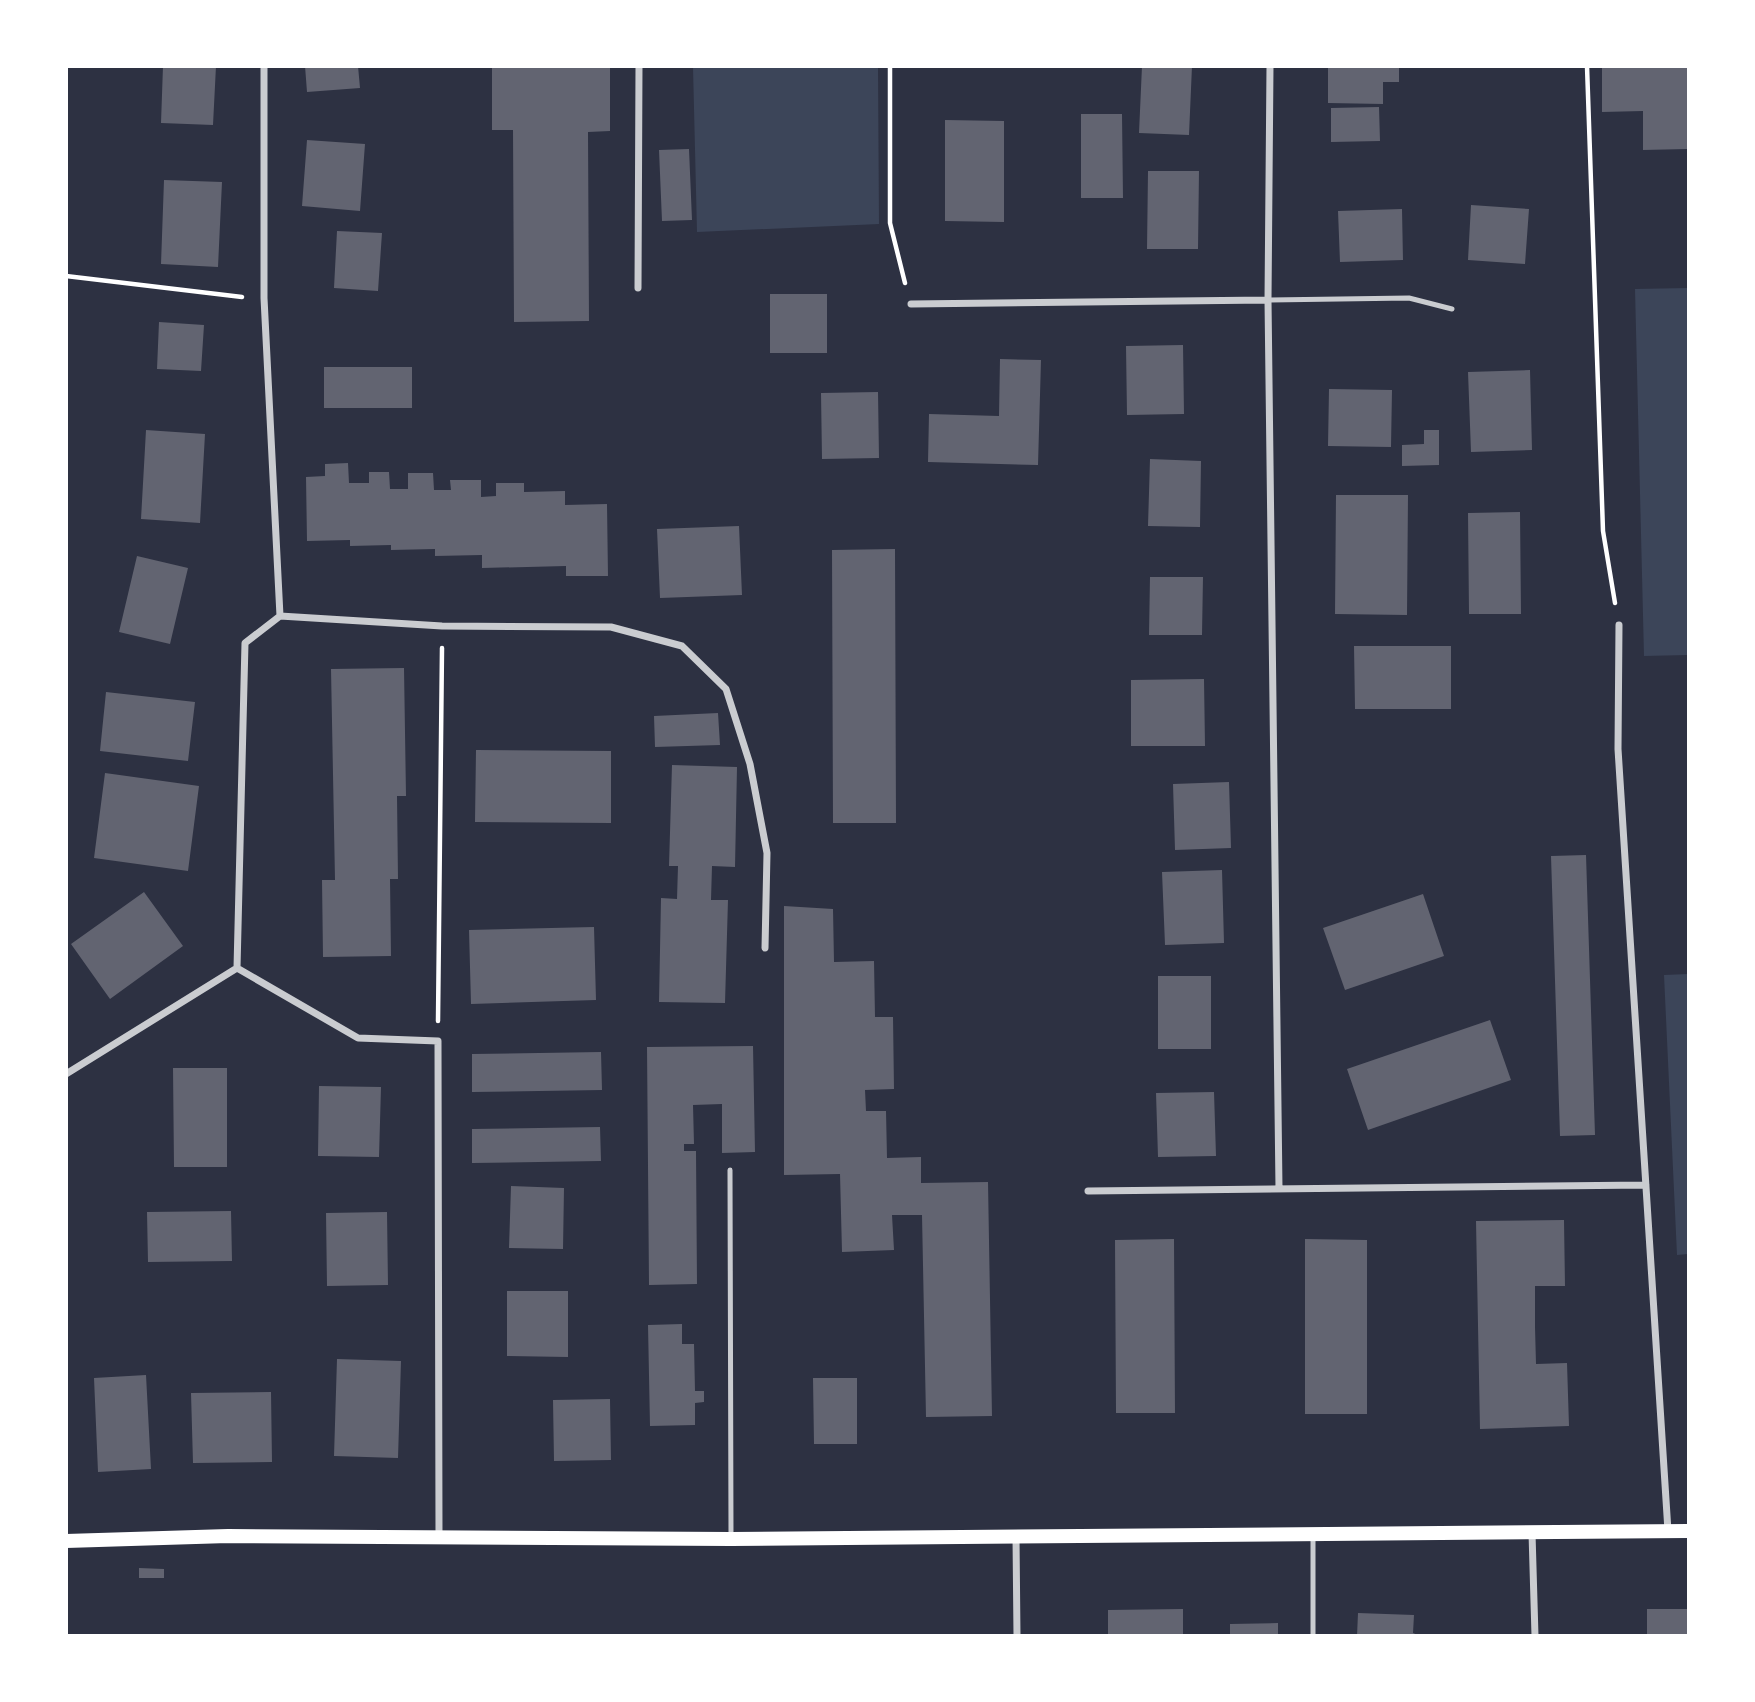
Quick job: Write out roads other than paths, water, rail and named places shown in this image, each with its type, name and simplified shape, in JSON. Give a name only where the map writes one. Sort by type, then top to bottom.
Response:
[{"type":"main road","points":[[66,1541],[228,1536],[731,1539],[1689,1531]]},
{"type":"street","points":[[264,66],[264,298],[280,616]]},
{"type":"street","points":[[638,288],[639,66]]},
{"type":"street","points":[[1270,66],[1268,300],[1279,1188]]},
{"type":"street","points":[[911,304],[1268,300]]},
{"type":"street","points":[[237,968],[245,643],[280,616],[442,626],[611,628],[682,646],[726,689],[750,764],[768,853],[765,948]]},
{"type":"street","points":[[1619,625],[1618,749],[1668,1531]]},
{"type":"street","points":[[237,968],[358,1038],[438,1041],[439,1538]]},
{"type":"street","points":[[66,1074],[237,968]]},
{"type":"street","points":[[1088,1191],[1646,1185]]},
{"type":"street","points":[[1532,1533],[1535,1636]]},
{"type":"street","points":[[1016,1537],[1017,1636]]},
{"type":"lane","points":[[1268,300],[1409,298],[1452,309]]},
{"type":"lane","points":[[730,1170],[731,1539]]},
{"type":"lane","points":[[1313,1534],[1313,1636]]}]
